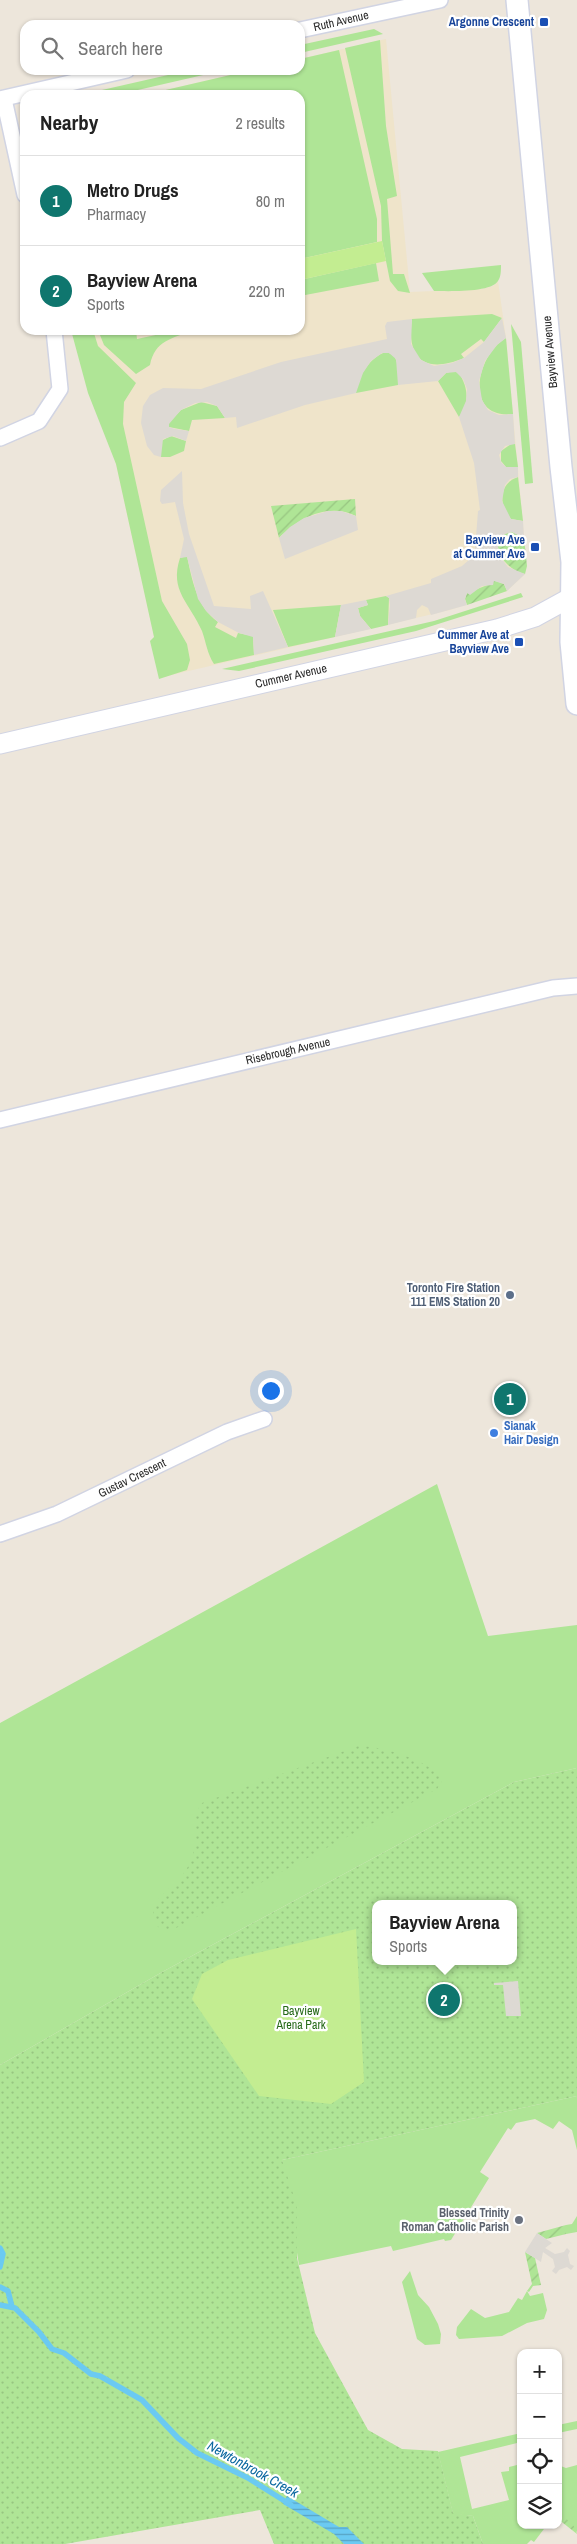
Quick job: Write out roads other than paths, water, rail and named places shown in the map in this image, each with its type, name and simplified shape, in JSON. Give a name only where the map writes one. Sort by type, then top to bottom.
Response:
[{"type":"main road","name":"Bayview Avenue","points":[[517,0],[561,467],[575,595],[571,642],[577,704]]},
{"type":"street","name":"Ruth Avenue","points":[[305,29],[440,0]]},
{"type":"street","points":[[41,90],[105,75]]},
{"type":"street","points":[[20,95],[2,99],[20,173]]},
{"type":"street","points":[[0,438],[39,421],[60,388],[55,335]]},
{"type":"street","name":"Cummer Avenue","points":[[0,744],[497,629],[535,617],[575,595]]},
{"type":"street","name":"Risebrough Avenue","points":[[0,1120],[543,990],[577,986]]},
{"type":"street","name":"Gustav Crescent","points":[[0,1534],[58,1514],[227,1432],[264,1419]]},
{"type":"water","points":[[287,2496],[339,2527],[347,2527],[364,2544],[344,2544],[334,2534],[283,2504]]},
{"type":"waterway","points":[[0,2248],[3,2254],[0,2267]]},
{"type":"waterway","points":[[0,2287],[8,2291],[12,2307]]},
{"type":"waterway","name":"Newtonbrook Creek","points":[[0,2305],[15,2308],[39,2332],[52,2349],[64,2353],[91,2374],[100,2376],[142,2400],[178,2438],[197,2453],[248,2478],[291,2505]]},
{"type":"place","name":"Argonne Crescent","points":[[544,22]]},
{"type":"place","name":"Bayview Ave at Cummer Ave","points":[[535,547]]},
{"type":"place","name":"Cummer Ave at Bayview Ave","points":[[519,642]]},
{"type":"place","name":"Toronto Fire Station 111 EMS Station 20","points":[[510,1295]]},
{"type":"place","name":"Metro Drugs","points":[[510,1399]]},
{"type":"place","name":"Sianak Hair Design","points":[[494,1433]]},
{"type":"place","name":"Bayview Arena","points":[[444,2000]]},
{"type":"place","name":"Blessed Trinity Roman Catholic Parish","points":[[519,2220]]},
{"type":"park label","name":"Bayview Arena Park","points":[[301,2018]]}]
